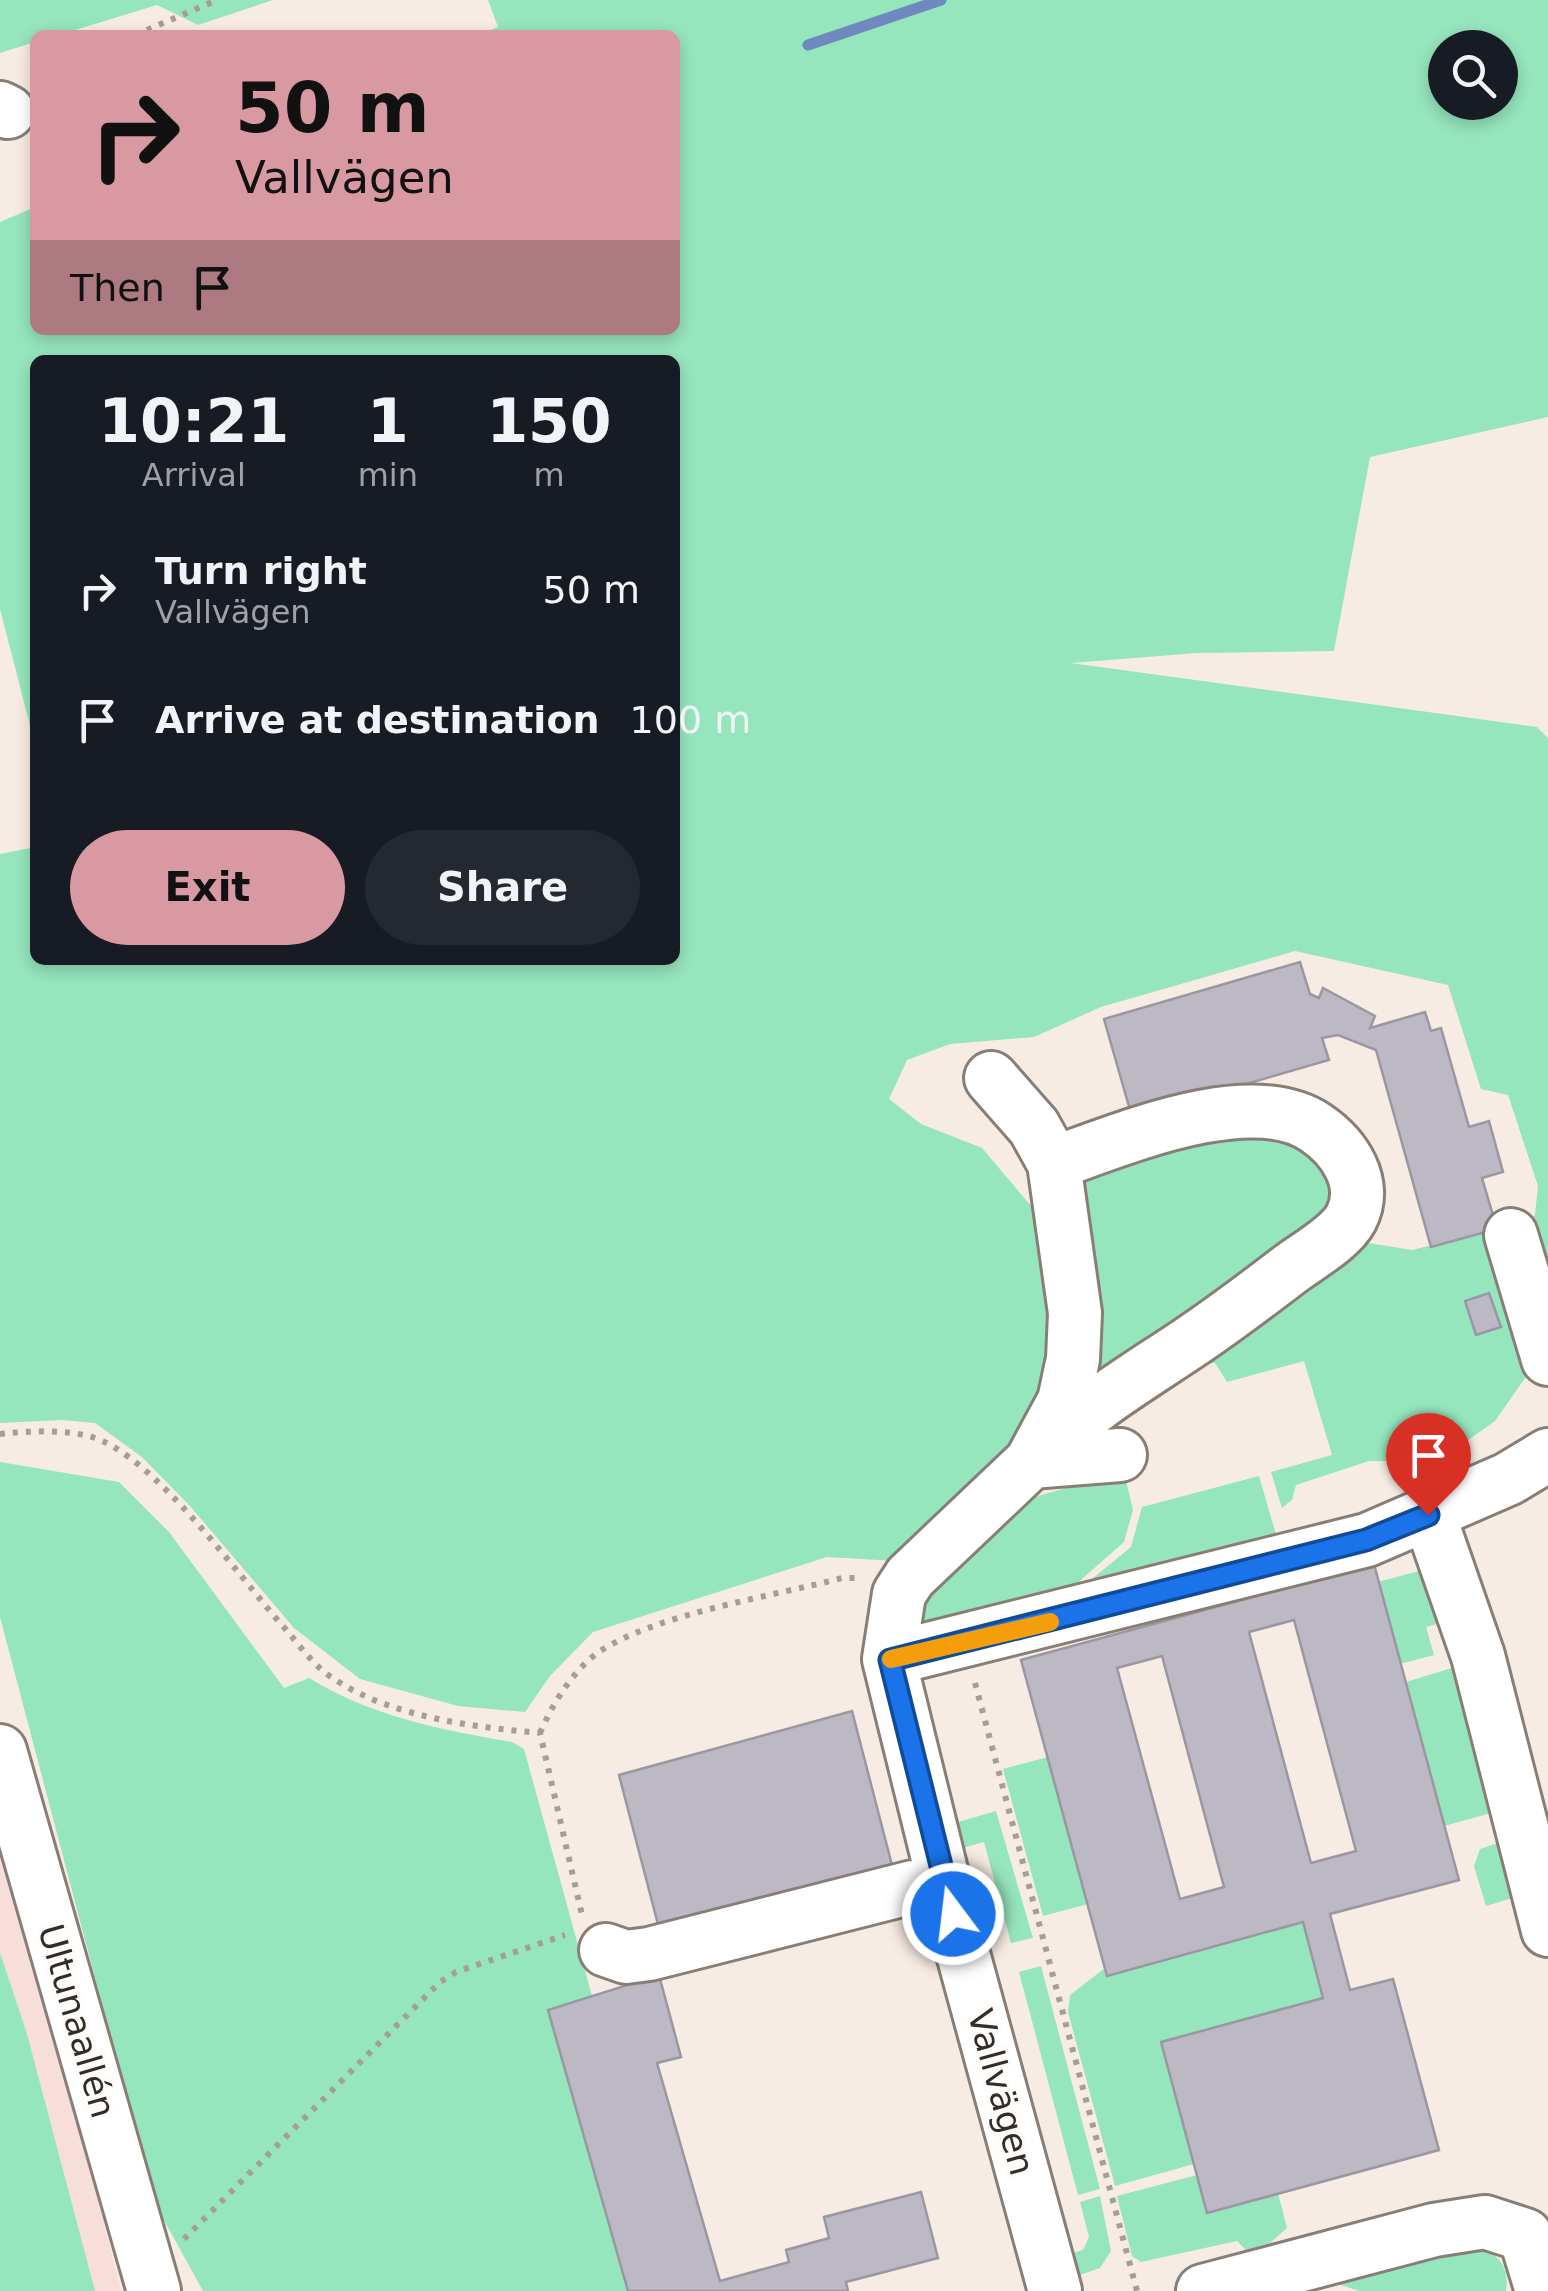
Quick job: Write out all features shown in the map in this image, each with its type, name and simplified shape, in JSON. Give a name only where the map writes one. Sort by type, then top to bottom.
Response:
[{"type":"street","name":"Vallvägen","points":[[991,1078],[1034,1128],[1054,1162],[1075,1313],[1073,1360],[1064,1401],[1031,1462],[910,1577],[899,1594],[890,1660],[953,1914],[1055,2291]]},
{"type":"street","points":[[1031,1462],[1102,1399],[1280,1277],[1350,1220],[1357,1195],[1354,1173],[1342,1150],[1298,1116],[1272,1110],[1202,1118],[1054,1162]]},
{"type":"street","points":[[1511,1235],[1548,1359]]},
{"type":"street","points":[[1147,1370],[1172,1380],[1212,1375]]},
{"type":"street","points":[[890,1660],[933,1646],[964,1644],[1366,1540],[1508,1480],[1548,1454]]},
{"type":"street","points":[[1031,1462],[1120,1455]]},
{"type":"street","points":[[1428,1515],[1478,1656],[1548,1930]]},
{"type":"street","name":"Ultunaallén","points":[[0,1750],[154,2291]]},
{"type":"street","points":[[586,1934],[626,1957],[649,1954],[913,1887],[953,1914]]},
{"type":"street","points":[[1203,2291],[1434,2230],[1486,2222],[1525,2235],[1542,2291]]},
{"type":"path","points":[[146,30],[217,0]]},
{"type":"path","points":[[0,1434],[28,1431],[91,1437],[130,1460],[174,1499],[313,1664],[359,1694],[491,1729],[540,1733]]},
{"type":"path","points":[[180,2243],[440,1982],[482,1962],[586,1934],[540,1733],[550,1710],[598,1652],[630,1637],[842,1578],[910,1577]]},
{"type":"path","points":[[964,1644],[1137,2291]]},
{"type":"shaded area","points":[[0,1814],[121,2291],[0,2291]]},
{"type":"green space","points":[[0,0],[273,0],[198,25],[157,5],[75,30],[30,30],[30,44],[0,53]]},
{"type":"green space","points":[[488,0],[1548,0],[1548,417],[1370,457],[1334,651],[1197,653],[1071,663],[1537,727],[1548,738],[1548,1308],[1527,1234],[1535,1214],[1538,1186],[1508,1095],[1481,1089],[1448,985],[1295,951],[1101,1007],[1034,1037],[950,1044],[907,1060],[889,1099],[921,1124],[982,1148],[1037,1213],[1063,1276],[1033,1432],[896,1561],[827,1557],[593,1632],[550,1676],[525,1712],[458,1706],[360,1679],[294,1628],[190,1506],[142,1457],[95,1423],[0,1423],[0,854],[30,848],[30,965],[680,965],[680,355],[30,355],[30,726],[0,609],[0,222],[30,209],[30,335],[680,335],[680,30],[490,30],[498,27]]},
{"type":"green space","points":[[1225,1125],[1321,1143],[1345,1203],[1097,1380],[1071,1176]]},
{"type":"green space","points":[[1497,1229],[1528,1374],[1495,1421],[1454,1450],[1423,1461],[1369,1461],[1296,1485],[1292,1500],[1282,1508],[1271,1472],[1332,1455],[1304,1361],[1227,1382],[1215,1363],[1185,1365],[1350,1240],[1412,1250]]},
{"type":"green space","points":[[0,1462],[119,1482],[169,1532],[284,1688],[309,1678],[382,1712],[512,1742],[524,1749],[592,1996],[548,2011],[628,2291],[203,2291],[154,2202],[0,1617]]},
{"type":"green space","points":[[1124,1472],[1133,1510],[1124,1542],[1049,1608],[913,1634],[909,1610],[1027,1499]]},
{"type":"green space","points":[[1259,1476],[1279,1545],[1076,1592],[1131,1547],[1142,1507]]},
{"type":"green space","points":[[1441,1565],[1456,1619],[1426,1627],[1434,1655],[1400,1664],[1378,1582]]},
{"type":"green space","points":[[1468,1663],[1506,1809],[1444,1826],[1406,1682]]},
{"type":"green space","points":[[1048,1757],[1088,1904],[1043,1916],[1003,1769]]},
{"type":"green space","points":[[996,1811],[1033,1938],[1011,1943],[984,1842],[948,1852],[941,1827]]},
{"type":"green space","points":[[1498,1843],[1516,1852],[1529,1893],[1486,1906],[1474,1866],[1480,1849]]},
{"type":"green space","points":[[1303,1922],[1323,1998],[1161,2042],[1194,2164],[1115,2186],[1068,2012],[1070,1995],[1105,1968],[1108,1975]]},
{"type":"green space","points":[[0,1953],[27,2034],[95,2291],[0,2291]]},
{"type":"green space","points":[[1041,1966],[1100,2189],[1078,2195],[1019,1972]]},
{"type":"green space","points":[[1197,2175],[1278,2193],[1287,2228],[1270,2243],[1246,2250],[1237,2241],[1141,2262],[1132,2256],[1117,2196]]},
{"type":"green space","points":[[1100,2196],[1111,2251],[1100,2268],[1071,2278],[1066,2255],[1083,2250],[1089,2237],[1080,2202]]},
{"type":"green space","points":[[1459,2241],[1487,2251],[1501,2262],[1507,2279],[1506,2291],[1359,2291],[1329,2281]]},
{"type":"building","points":[[1300,962],[1310,994],[1319,998],[1323,988],[1375,1016],[1370,1028],[1425,1012],[1431,1031],[1441,1028],[1469,1127],[1489,1121],[1503,1172],[1482,1178],[1497,1229],[1431,1247],[1376,1050],[1338,1035],[1322,1038],[1329,1060],[1132,1117],[1104,1019]]},
{"type":"building","points":[[1489,1293],[1501,1327],[1476,1335],[1465,1301]]},
{"type":"building","points":[[1374,1564],[1459,1880],[1330,1914],[1350,1990],[1393,1979],[1439,2150],[1207,2213],[1161,2042],[1323,1998],[1303,1922],[1107,1976],[1021,1660]],"holes":[[[1294,1620],[1356,1851],[1311,1863],[1249,1632]],[[1162,1656],[1224,1887],[1180,1899],[1117,1668]]]},
{"type":"building","points":[[852,1711],[893,1869],[660,1932],[619,1775]]},
{"type":"building","points":[[659,1975],[681,2057],[657,2063],[720,2281],[789,2262],[786,2250],[829,2238],[824,2217],[921,2192],[938,2258],[846,2282],[848,2291],[628,2291],[548,2010]]},
{"type":"waterway","points":[[808,45],[941,0]]},
{"type":"slow traffic","points":[[891,1659],[933,1646],[964,1644],[1050,1622]]},
{"type":"route","points":[[953,1914],[890,1660],[933,1646],[964,1644],[1366,1540],[1428,1515]]}]
